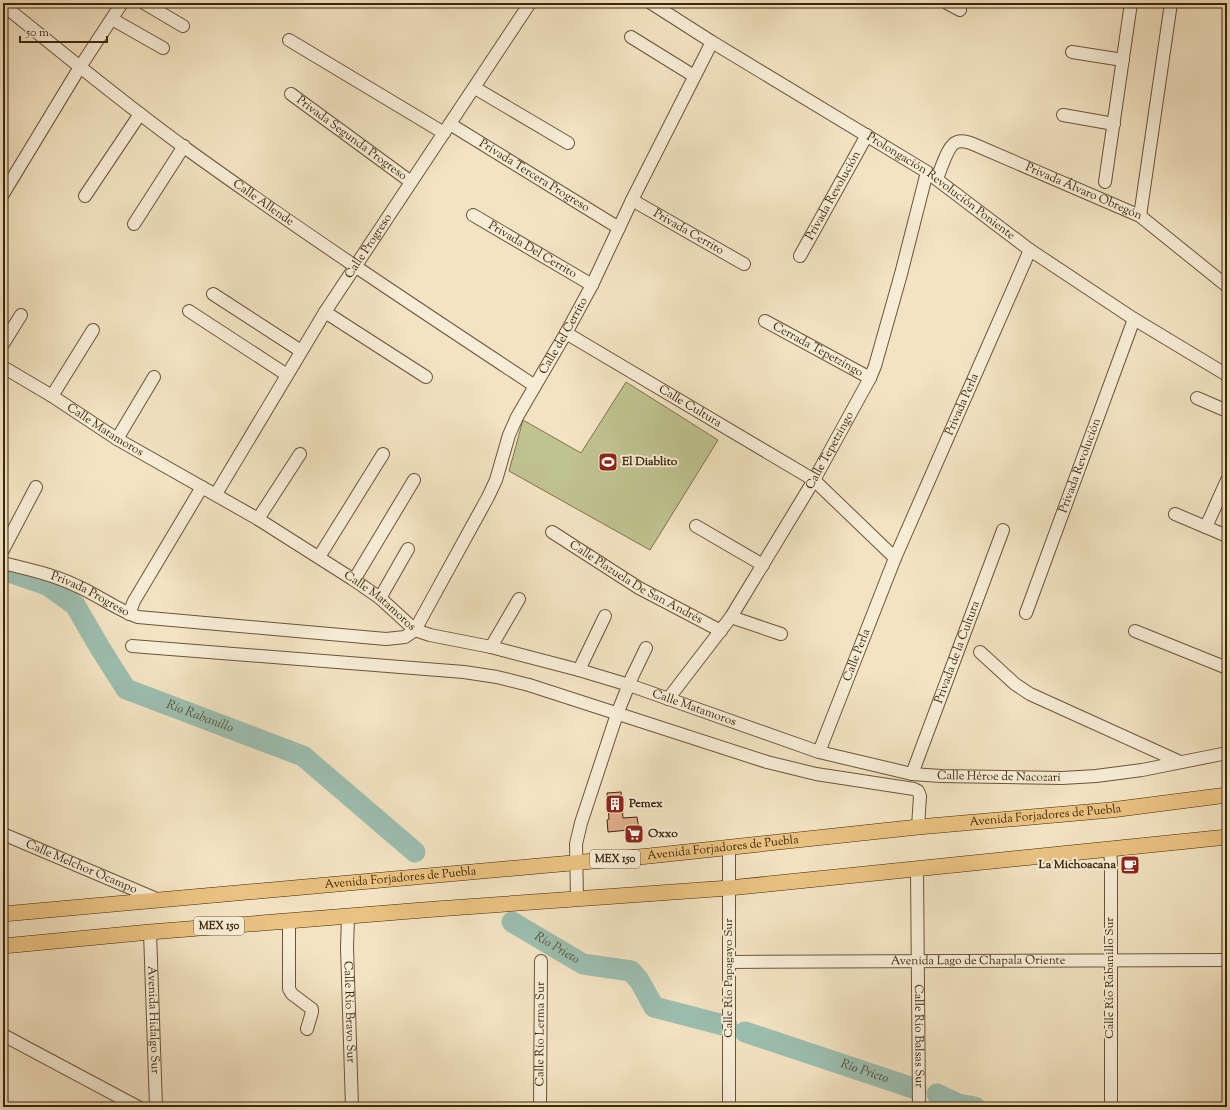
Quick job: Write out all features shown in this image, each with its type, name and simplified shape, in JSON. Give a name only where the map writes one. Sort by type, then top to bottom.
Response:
[{"type":"main road","name":"Avenida Forjadores de Puebla","points":[[3,914],[729,848],[1111,810],[1227,795]]},
{"type":"main road","name":"MEX 150","points":[[3,946],[289,920],[729,888],[1227,837]]},
{"type":"street","points":[[3,194],[80,67],[122,3]]},
{"type":"street","points":[[144,3],[183,26]]},
{"type":"street","name":"Calle Progreso","points":[[216,494],[301,351],[354,266],[475,88],[530,3]]},
{"type":"street","name":"Prolongación Revolución Poniente","points":[[651,3],[712,42],[932,175],[1030,250],[1134,318],[1227,375]]},
{"type":"street","points":[[947,3],[960,10]]},
{"type":"street","points":[[1105,182],[1131,3]]},
{"type":"street","name":"Privada Álvaro Obregón","points":[[932,175],[950,147],[956,142],[964,141],[1140,216],[1171,3]]},
{"type":"street","name":"Calle Allende","points":[[3,5],[140,114],[184,146],[354,266],[535,386]]},
{"type":"street","points":[[112,19],[163,48]]},
{"type":"street","points":[[631,37],[694,76]]},
{"type":"street","name":"Privada Tercera Progreso","points":[[289,40],[447,128],[619,228]]},
{"type":"street","name":"Calle del Cerrito","points":[[415,630],[488,497],[496,480],[509,435],[517,417],[566,334],[592,285],[632,200],[712,42]]},
{"type":"street","points":[[1072,52],[1123,60]]},
{"type":"street","points":[[475,88],[568,143]]},
{"type":"street","name":"Privada Segunda Progreso","points":[[291,94],[411,182]]},
{"type":"street","points":[[85,196],[140,114]]},
{"type":"street","points":[[1063,116],[1114,124]]},
{"type":"street","name":"Privada Revolución","points":[[800,256],[867,135]]},
{"type":"street","points":[[134,224],[184,146]]},
{"type":"street","name":"Calle Tepetzingo","points":[[668,699],[731,617],[814,480],[870,378],[875,366],[901,274],[932,175]]},
{"type":"street","name":"Privada Cerrito","points":[[632,200],[744,264]]},
{"type":"street","name":"Privada Del Cerrito","points":[[473,215],[592,285]]},
{"type":"street","points":[[1140,216],[1227,286]]},
{"type":"street","name":"Privada Perla","points":[[895,558],[1030,250]]},
{"type":"street","points":[[213,294],[301,351]]},
{"type":"street","points":[[189,311],[287,375]]},
{"type":"street","points":[[325,312],[426,377]]},
{"type":"street","points":[[3,344],[21,315]]},
{"type":"street","name":"Privada Revolución","points":[[1026,613],[1134,318]]},
{"type":"street","name":"Cerrada Tepetzingo","points":[[765,321],[870,378]]},
{"type":"street","points":[[52,396],[93,330]]},
{"type":"street","name":"Calle Cultura","points":[[566,334],[814,480],[895,558]]},
{"type":"street","name":"Calle Matamoros","points":[[3,367],[52,396],[117,439],[216,494],[320,558],[380,598],[415,630],[430,635],[491,647],[629,685],[819,752]]},
{"type":"street","points":[[117,439],[154,377]]},
{"type":"street","points":[[1198,398],[1227,411]]},
{"type":"street","points":[[258,519],[300,454]]},
{"type":"street","points":[[320,558],[383,454]]},
{"type":"street","points":[[354,580],[414,480]]},
{"type":"street","points":[[1206,527],[1227,480]]},
{"type":"street","points":[[3,550],[36,487]]},
{"type":"street","name":"Privada Progreso","points":[[3,562],[79,586],[129,614],[134,601],[202,487]]},
{"type":"street","points":[[1175,514],[1227,536]]},
{"type":"street","points":[[696,526],[763,565]]},
{"type":"street","name":"Privada de la Cultura","points":[[912,774],[1003,530]]},
{"type":"street","name":"Calle Plazuela De San Andrés","points":[[552,532],[639,588],[721,631]]},
{"type":"street","points":[[380,598],[408,549]]},
{"type":"street","name":"Calle Perla","points":[[819,752],[895,558]]},
{"type":"street","points":[[491,647],[519,598]]},
{"type":"street","points":[[129,614],[138,617],[386,639],[405,636],[415,630]]},
{"type":"street","points":[[579,670],[605,616]]},
{"type":"street","points":[[731,617],[781,634]]},
{"type":"street","points":[[1134,631],[1227,668]]},
{"type":"street","points":[[132,646],[464,672],[497,677],[530,686],[767,762],[816,774],[914,789],[918,791],[920,796],[918,828]]},
{"type":"street","points":[[576,899],[576,844],[581,823],[617,714],[646,648]]},
{"type":"street","name":"Privada de la Cultura","points":[[980,652],[1015,684],[1030,694],[1180,762]]},
{"type":"street","name":"Calle Héroe de Nacozari","points":[[819,752],[912,774],[941,776],[1062,778],[1096,776],[1142,770],[1227,753]]},
{"type":"street","name":"Calle Melchor Ocampo","points":[[3,834],[160,900]]},
{"type":"street","name":"Calle Río Papagayo Sur","points":[[729,848],[729,1107]]},
{"type":"street","name":"Calle Río Rabanillo Sur","points":[[1110,849],[1110,1107]]},
{"type":"street","name":"Calle Río Balsas Sur","points":[[917,869],[919,1107]]},
{"type":"street","name":"Calle Río Bravo Sur","points":[[348,916],[347,947],[352,1107]]},
{"type":"street","points":[[289,920],[289,989],[292,994],[312,1009],[307,1029]]},
{"type":"street","name":"Avenida Hidalgo Sur","points":[[150,932],[156,1107]]},
{"type":"street","name":"Avenida Lago de Chapala Oriente","points":[[728,962],[1227,960]]},
{"type":"street","name":"Calle Río Lerma Sur","points":[[540,1107],[541,961]]},
{"type":"street","points":[[3,1035],[138,1107]]},
{"type":"green space","name":"El Diablito","points":[[626,382],[718,440],[650,550],[509,471],[523,420],[581,453]]},
{"type":"building","points":[[621,792],[623,818],[637,817],[639,829],[608,832],[607,820],[609,819],[607,793]]},
{"type":"waterway","name":"Río Rabanillo","points":[[3,570],[47,585],[75,605],[126,689],[303,756],[415,852]]},
{"type":"waterway","name":"Río Prieto","points":[[512,922],[583,964],[631,971],[639,980],[654,1007],[727,1026]]},
{"type":"waterway","name":"Río Prieto","points":[[745,1032],[916,1089]]},
{"type":"waterway","name":"Río Prieto","points":[[937,1094],[958,1104],[975,1107]]},
{"type":"place","name":"El Diablito","points":[[608,462]]},
{"type":"place","name":"Pemex","points":[[615,804]]},
{"type":"place","name":"Oxxo","points":[[634,834]]},
{"type":"place","name":"La Michoacana","points":[[1130,865]]}]
